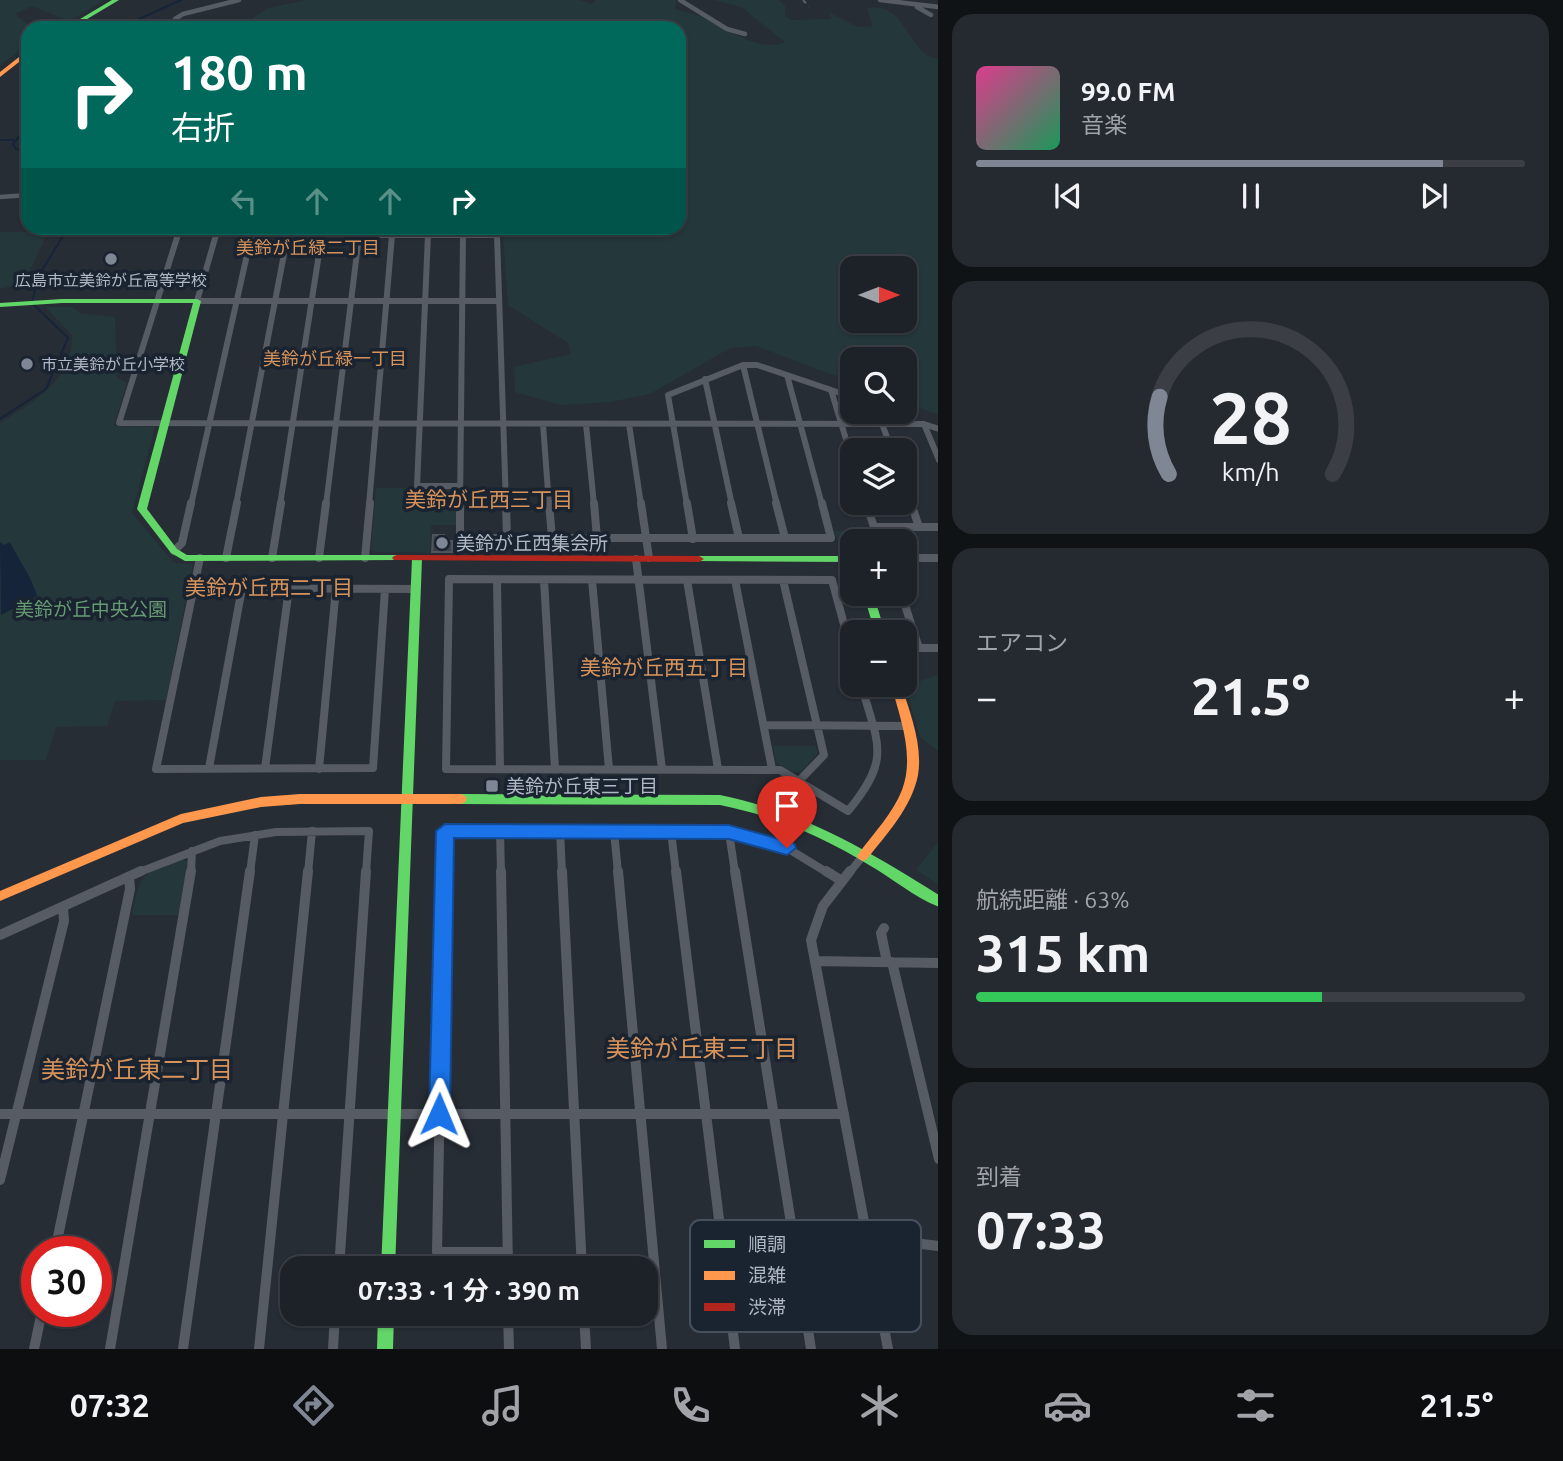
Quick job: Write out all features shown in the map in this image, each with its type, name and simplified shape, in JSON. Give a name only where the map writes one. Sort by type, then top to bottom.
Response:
[{"type":"street","points":[[80,21],[116,0]]},
{"type":"street","points":[[175,21],[183,14],[239,0]]},
{"type":"street","points":[[680,0],[727,29],[745,34]]},
{"type":"street","points":[[880,0],[938,7]]},
{"type":"street","points":[[915,5],[931,15]]},
{"type":"street","points":[[0,75],[21,58]]},
{"type":"street","points":[[0,197],[21,196]]},
{"type":"street","points":[[178,235],[119,423],[840,424]]},
{"type":"street","points":[[216,235],[142,509],[174,551],[185,558],[840,559]]},
{"type":"street","points":[[174,551],[183,543],[251,235]]},
{"type":"street","points":[[226,558],[288,235]]},
{"type":"street","points":[[272,558],[322,235]]},
{"type":"street","points":[[319,558],[358,235]]},
{"type":"street","points":[[365,558],[392,235]]},
{"type":"street","points":[[460,486],[416,486],[428,235],[497,235],[507,538]]},
{"type":"street","points":[[463,235],[460,538],[831,538],[787,375]]},
{"type":"street","points":[[0,305],[62,301],[499,301]]},
{"type":"street","points":[[743,365],[785,538]]},
{"type":"street","points":[[693,539],[668,395],[743,365],[757,365],[840,393]]},
{"type":"street","points":[[705,379],[739,538]]},
{"type":"street","points":[[831,390],[840,421]]},
{"type":"street","points":[[543,424],[552,538]]},
{"type":"street","points":[[586,424],[597,538]]},
{"type":"street","points":[[629,424],[649,558]]},
{"type":"street","points":[[841,424],[845,438]]},
{"type":"street","points":[[882,424],[887,438]]},
{"type":"street","points":[[917,424],[938,429]]},
{"type":"street","points":[[925,424],[938,460]]},
{"type":"street","points":[[870,515],[874,527],[938,527]]},
{"type":"street","points":[[915,515],[919,527]]},
{"type":"street","points":[[200,558],[156,769],[373,768],[385,589]]},
{"type":"street","points":[[917,558],[938,559]]},
{"type":"street","points":[[389,1256],[417,559]]},
{"type":"street","points":[[636,559],[663,769]]},
{"type":"street","points":[[843,620],[832,580],[449,579],[446,769],[772,769],[780,770],[800,781],[848,811],[872,782],[877,767],[878,754],[864,697]]},
{"type":"street","points":[[497,580],[500,769]]},
{"type":"street","points":[[544,580],[555,769]]},
{"type":"street","points":[[592,580],[610,769]]},
{"type":"street","points":[[687,580],[718,769]]},
{"type":"street","points":[[735,580],[772,769]]},
{"type":"street","points":[[783,580],[824,755],[800,781]]},
{"type":"street","points":[[194,588],[416,589]]},
{"type":"street","points":[[209,768],[242,589]]},
{"type":"street","points":[[265,768],[289,589]]},
{"type":"street","points":[[319,769],[336,589]]},
{"type":"street","points":[[905,606],[919,648],[938,648]]},
{"type":"street","points":[[865,1220],[811,940],[812,926],[842,881],[904,807],[912,789],[916,752],[900,697]]},
{"type":"street","points":[[764,726],[908,726]]},
{"type":"street","points":[[0,896],[143,833],[222,808],[300,799],[408,799],[738,802],[789,815],[938,902]]},
{"type":"street","points":[[560,830],[581,1256]]},
{"type":"street","points":[[259,1349],[312,831]]},
{"type":"street","points":[[0,935],[192,851],[255,835],[369,831],[340,1256]]},
{"type":"street","points":[[508,1252],[437,1252],[445,831],[729,832],[787,848],[842,881]]},
{"type":"street","points":[[500,831],[508,1256]]},
{"type":"street","points":[[614,831],[662,1349]]},
{"type":"street","points":[[671,831],[719,1220]]},
{"type":"street","points":[[729,832],[789,1220]]},
{"type":"street","points":[[183,1349],[255,835]]},
{"type":"street","points":[[110,1349],[192,851]]},
{"type":"street","points":[[58,1236],[130,889],[129,877]]},
{"type":"street","points":[[0,1180],[64,921],[63,907]]},
{"type":"street","points":[[884,928],[881,933],[938,1159]]},
{"type":"street","points":[[815,961],[938,963]]},
{"type":"street","points":[[0,1114],[844,1114]]},
{"type":"street","points":[[333,1349],[334,1326]]},
{"type":"street","points":[[384,1349],[385,1326]]},
{"type":"street","points":[[508,1326],[509,1349]]},
{"type":"street","points":[[585,1326],[586,1349]]},
{"type":"street","points":[[34,1349],[39,1327]]},
{"type":"green space","points":[[0,0],[104,0],[68,20],[32,6],[15,14],[24,21],[21,21],[21,50],[0,65]]},
{"type":"green space","points":[[307,0],[580,0],[592,4],[596,0],[676,0],[675,9],[703,18],[745,39],[775,45],[785,42],[741,7],[714,0],[779,0],[785,5],[785,16],[792,20],[832,19],[828,12],[858,27],[873,26],[867,8],[880,8],[890,12],[919,48],[938,59],[938,415],[917,407],[917,347],[840,347],[840,378],[756,346],[730,348],[650,394],[610,402],[561,405],[515,392],[514,367],[571,354],[568,343],[508,305],[502,235],[686,235],[686,21],[248,21],[268,8]]},
{"type":"green space","points":[[0,232],[47,235],[24,283],[0,289]]},
{"type":"green space","name":"美鈴が丘中央公園","points":[[45,307],[73,307],[80,313],[115,317],[117,378],[127,383],[114,426],[155,427],[132,513],[174,563],[193,564],[166,700],[115,701],[107,726],[56,727],[46,760],[0,760],[0,423],[38,398],[58,378],[66,365],[72,335]]},
{"type":"green space","points":[[376,488],[451,488],[457,492],[456,525],[431,525],[430,553],[375,552],[371,550]]},
{"type":"green space","points":[[834,531],[840,531],[840,549]]},
{"type":"green space","points":[[938,675],[938,751],[920,737],[908,697],[917,697],[917,682]]},
{"type":"green space","points":[[773,746],[816,746],[818,753],[801,772],[792,772],[776,762]]},
{"type":"green space","points":[[938,842],[938,884],[916,870]]},
{"type":"green space","points":[[181,859],[189,862],[179,915],[132,915],[144,876]]},
{"type":"water","points":[[0,542],[4,545],[10,542],[37,596],[1,615]]},
{"type":"building","name":"美鈴が丘西集会所","points":[[433,535],[444,535],[444,541],[452,541],[452,552],[432,552]]},
{"type":"waterway","points":[[134,21],[181,0]]},
{"type":"waterway","points":[[21,134],[13,144],[21,151]]},
{"type":"waterway","points":[[0,140],[14,140]]},
{"type":"waterway","points":[[0,419],[46,389],[68,338],[32,303],[38,277],[63,236]]},
{"type":"railway","points":[[803,0],[809,7]]},
{"type":"traffic: fast","points":[[80,21],[116,0]]},
{"type":"traffic: fast","points":[[0,305],[62,301],[197,301],[142,509],[174,551],[185,558],[397,558]]},
{"type":"traffic: fast","points":[[389,1256],[417,559]]},
{"type":"traffic: fast","points":[[699,559],[840,559]]},
{"type":"traffic: fast","points":[[872,606],[876,620]]},
{"type":"traffic: fast","points":[[461,799],[720,800],[750,806],[779,815],[834,839],[938,901]]},
{"type":"traffic: fast","points":[[385,1349],[386,1326]]},
{"type":"traffic: slow","points":[[0,75],[21,58]]},
{"type":"traffic: slow","points":[[863,856],[897,810],[907,793],[912,776],[911,739],[900,697]]},
{"type":"traffic: slow","points":[[0,896],[181,819],[261,802],[300,799],[461,799]]},
{"type":"traffic: jam","points":[[397,558],[699,559]]},
{"type":"place","name":"広島市立美鈴が丘高等学校","points":[[111,259]]},
{"type":"place","name":"市立美鈴が丘小学校","points":[[27,364]]},
{"type":"place","name":"美鈴が丘西集会所","points":[[442,543]]},
{"type":"place","name":"美鈴が丘東三丁目","points":[[492,786]]},
{"type":"district","name":"美鈴が丘緑二丁目","points":[[308,248]]},
{"type":"district","name":"美鈴が丘緑一丁目","points":[[335,359]]},
{"type":"district","name":"美鈴が丘西三丁目","points":[[489,500]]},
{"type":"district","name":"美鈴が丘西二丁目","points":[[269,588]]},
{"type":"district","name":"美鈴が丘西五丁目","points":[[664,668]]},
{"type":"district","name":"美鈴が丘東三丁目","points":[[702,1049]]},
{"type":"district","name":"美鈴が丘東二丁目","points":[[137,1070]]},
{"type":"route","points":[[439,1114],[445,831],[729,832],[760,838],[787,848]]}]
